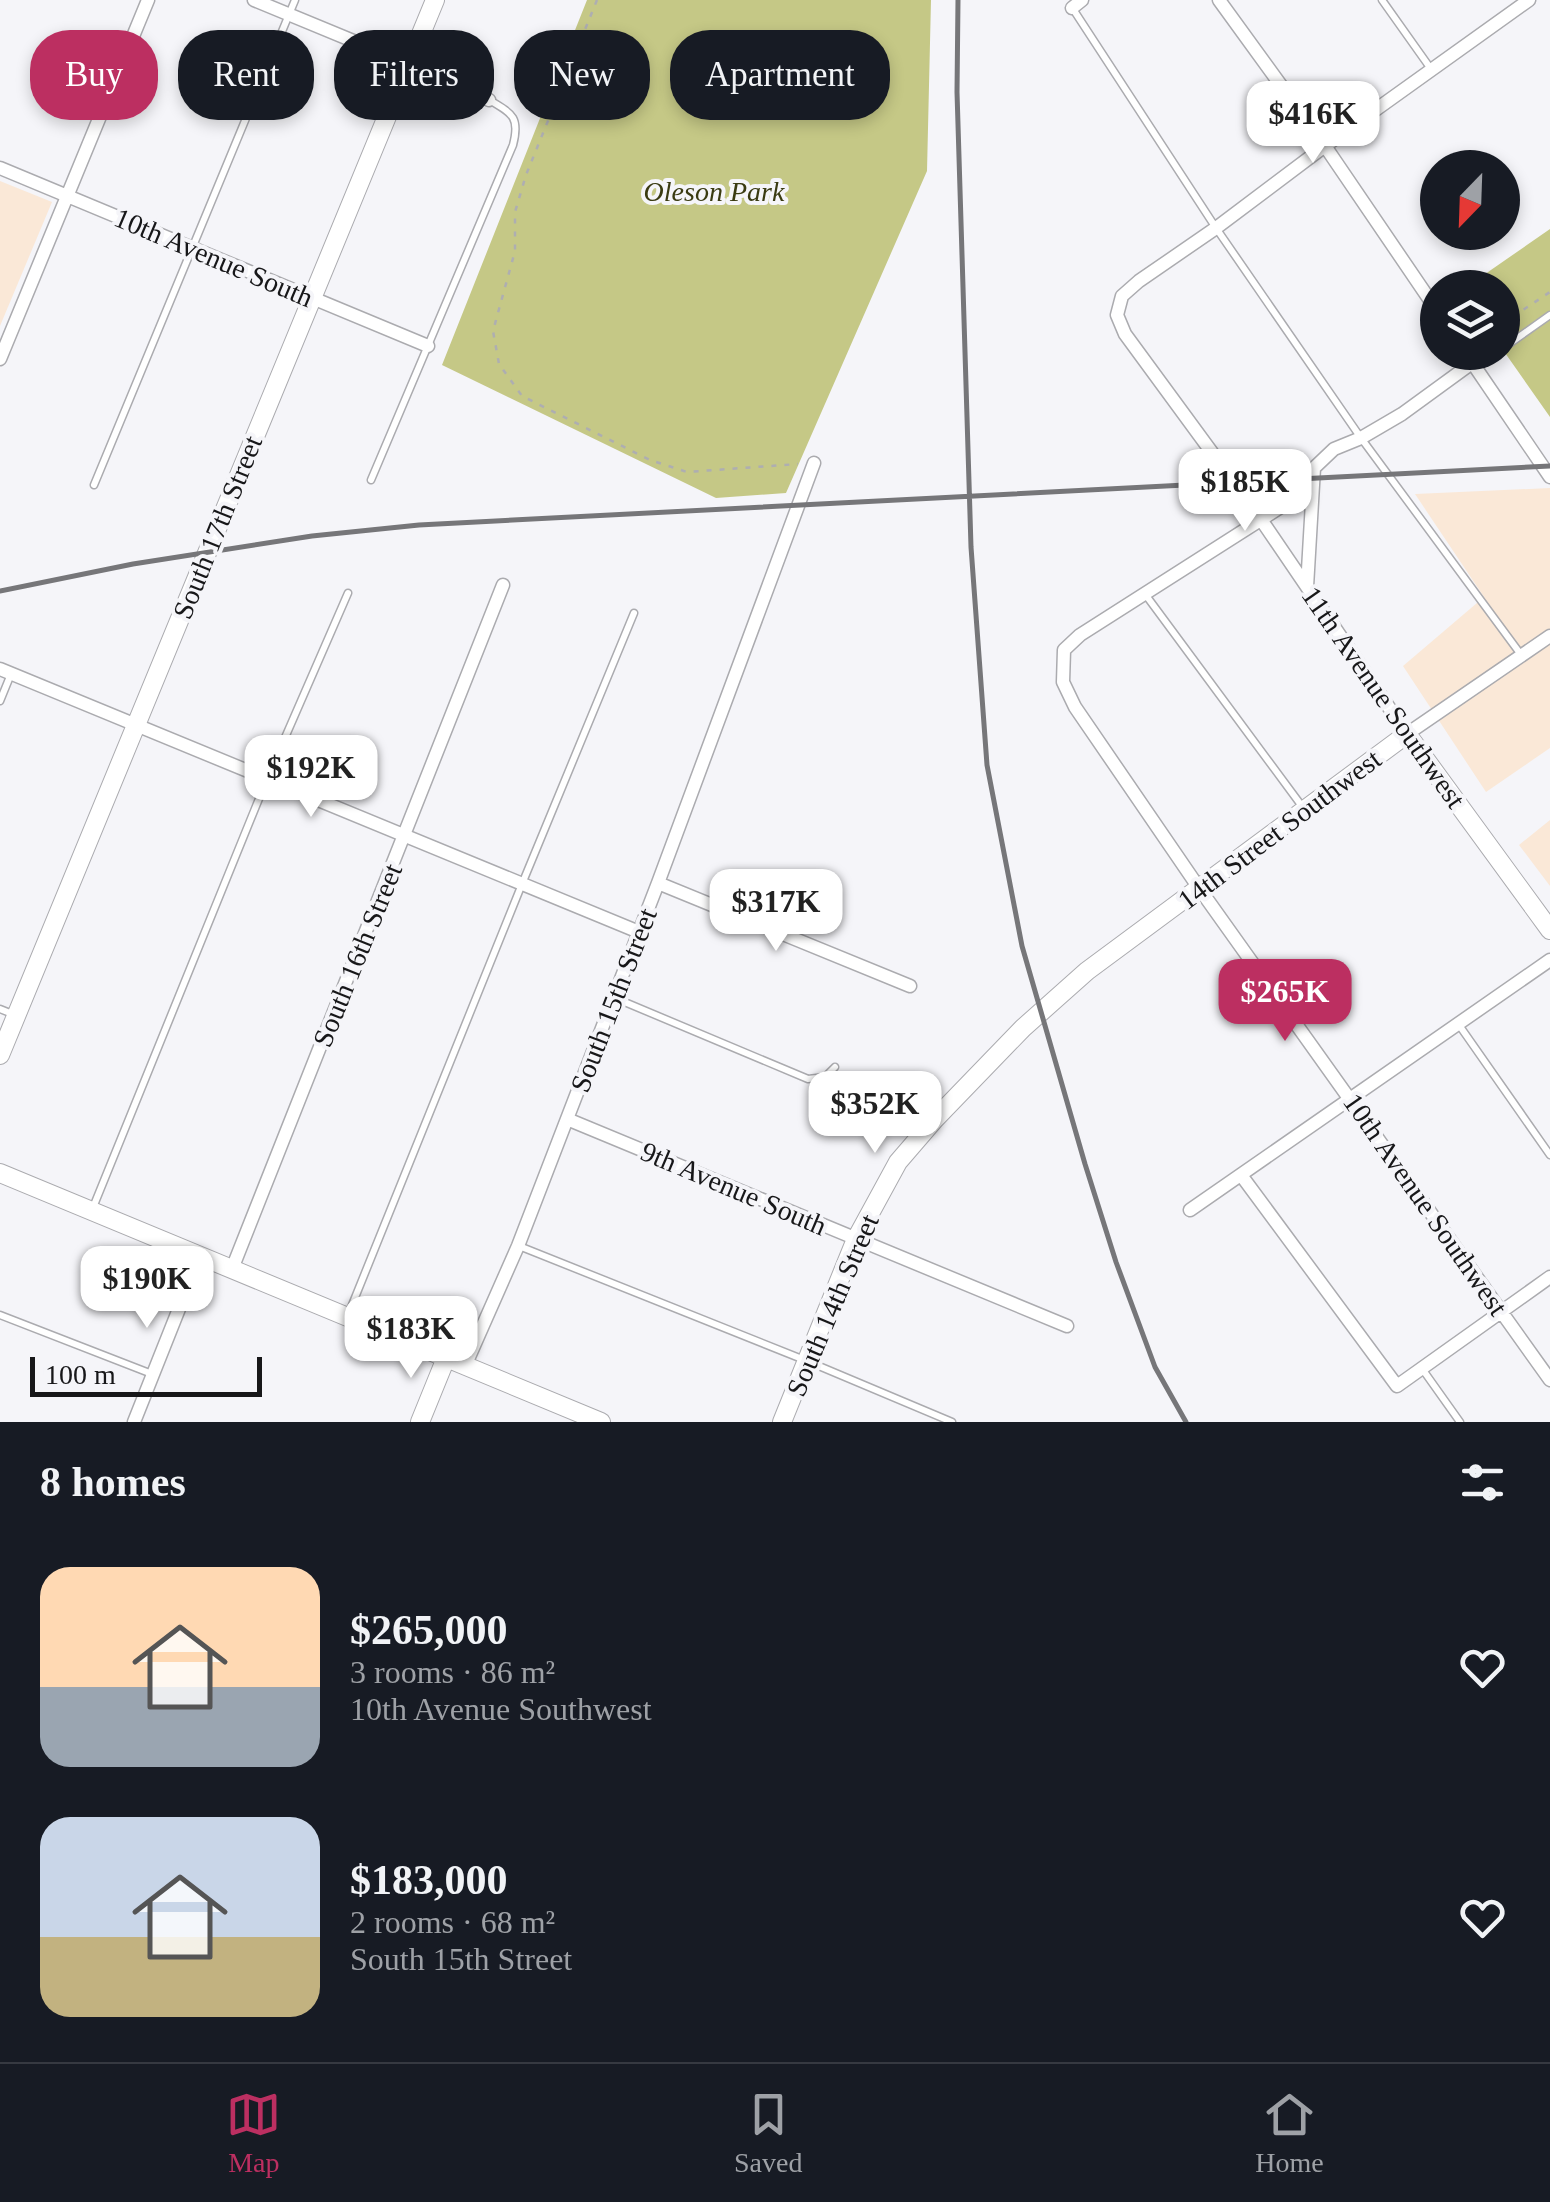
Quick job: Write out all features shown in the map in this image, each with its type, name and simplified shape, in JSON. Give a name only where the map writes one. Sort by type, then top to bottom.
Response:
[{"type":"street","points":[[0,360],[148,0]]},
{"type":"street","points":[[254,0],[334,33]]},
{"type":"street","name":"South 17th Street","points":[[423,30],[435,0]]},
{"type":"street","points":[[1219,0],[1420,286]]},
{"type":"street","points":[[1216,228],[1529,0]]},
{"type":"street","name":"South 17th Street","points":[[0,1055],[8,1012],[136,725],[386,120]]},
{"type":"street","name":"10th Avenue South","points":[[0,168],[428,346]]},
{"type":"street","name":"11th Avenue Southwest","points":[[1216,228],[1122,296],[1118,316],[1125,334],[1260,518],[1407,734],[1550,930]]},
{"type":"street","points":[[1307,587],[1314,468],[1334,449],[1402,414],[1459,370]]},
{"type":"street","points":[[1477,370],[1550,478]]},
{"type":"street","name":"South 15th Street","points":[[465,1366],[518,1246],[614,998],[814,463]]},
{"type":"street","points":[[1145,593],[1312,487]]},
{"type":"street","name":"South 16th Street","points":[[232,1269],[503,585]]},
{"type":"street","name":"10th Avenue Southwest","points":[[1145,593],[1080,635],[1064,650],[1063,682],[1075,706],[1199,888],[1550,1380]]},
{"type":"street","name":"14th Street Southwest","points":[[1086,971],[1407,734],[1550,636]]},
{"type":"street","points":[[6,671],[639,932]]},
{"type":"street","points":[[658,883],[910,986]]},
{"type":"street","points":[[1190,1210],[1550,960]]},
{"type":"street","name":"South 14th Street","points":[[782,1422],[856,1239],[898,1162],[1023,1028],[1086,971]]},
{"type":"street","name":"9th Avenue South","points":[[567,1119],[1068,1326]]},
{"type":"street","points":[[0,1173],[601,1422]]},
{"type":"street","points":[[1240,1175],[1396,1386],[1550,1278]]},
{"type":"street","points":[[134,1422],[200,1256]]},
{"type":"street","points":[[420,1422],[446,1358]]},
{"type":"lane","points":[[94,485],[295,0]]},
{"type":"lane","points":[[1382,0],[1432,70]]},
{"type":"lane","points":[[1077,4],[1216,228],[1361,438],[1522,656]]},
{"type":"lane","points":[[371,480],[513,145],[518,128],[510,112],[494,102]]},
{"type":"lane","points":[[1520,337],[1550,315]]},
{"type":"lane","points":[[92,1211],[267,779],[348,593]]},
{"type":"lane","points":[[1145,593],[1305,810]]},
{"type":"lane","points":[[347,1317],[634,613]]},
{"type":"lane","points":[[0,701],[6,671]]},
{"type":"lane","points":[[614,998],[808,1079],[825,1077],[835,1067]]},
{"type":"lane","points":[[1458,1024],[1550,1155]]},
{"type":"lane","points":[[518,1246],[952,1422]]},
{"type":"lane","points":[[0,1315],[153,1374]]},
{"type":"lane","points":[[1422,1368],[1460,1422]]},
{"type":"path","points":[[597,0],[526,175],[515,212],[515,251],[493,332],[499,364],[522,396],[650,460],[687,472],[814,463]]},
{"type":"path","points":[[1520,312],[1550,292]]},
{"type":"shaded area","points":[[0,181],[52,202],[0,326]]},
{"type":"shaded area","points":[[1550,488],[1550,748],[1486,792],[1403,666],[1484,597],[1415,494]]},
{"type":"shaded area","points":[[1550,820],[1550,886],[1519,845]]},
{"type":"green space","name":"Oleson Park","points":[[587,0],[931,0],[927,171],[786,493],[716,498],[442,365],[539,120],[650,120],[650,30],[575,30]]},
{"type":"green space","points":[[1550,229],[1550,417],[1517,370],[1520,270],[1491,270]]},
{"type":"railway","points":[[958,0],[957,92],[971,547],[987,765],[1022,946],[1085,1164],[1155,1367],[1186,1422]]},
{"type":"railway","points":[[0,591],[133,564],[312,536],[419,525],[1550,466]]}]
